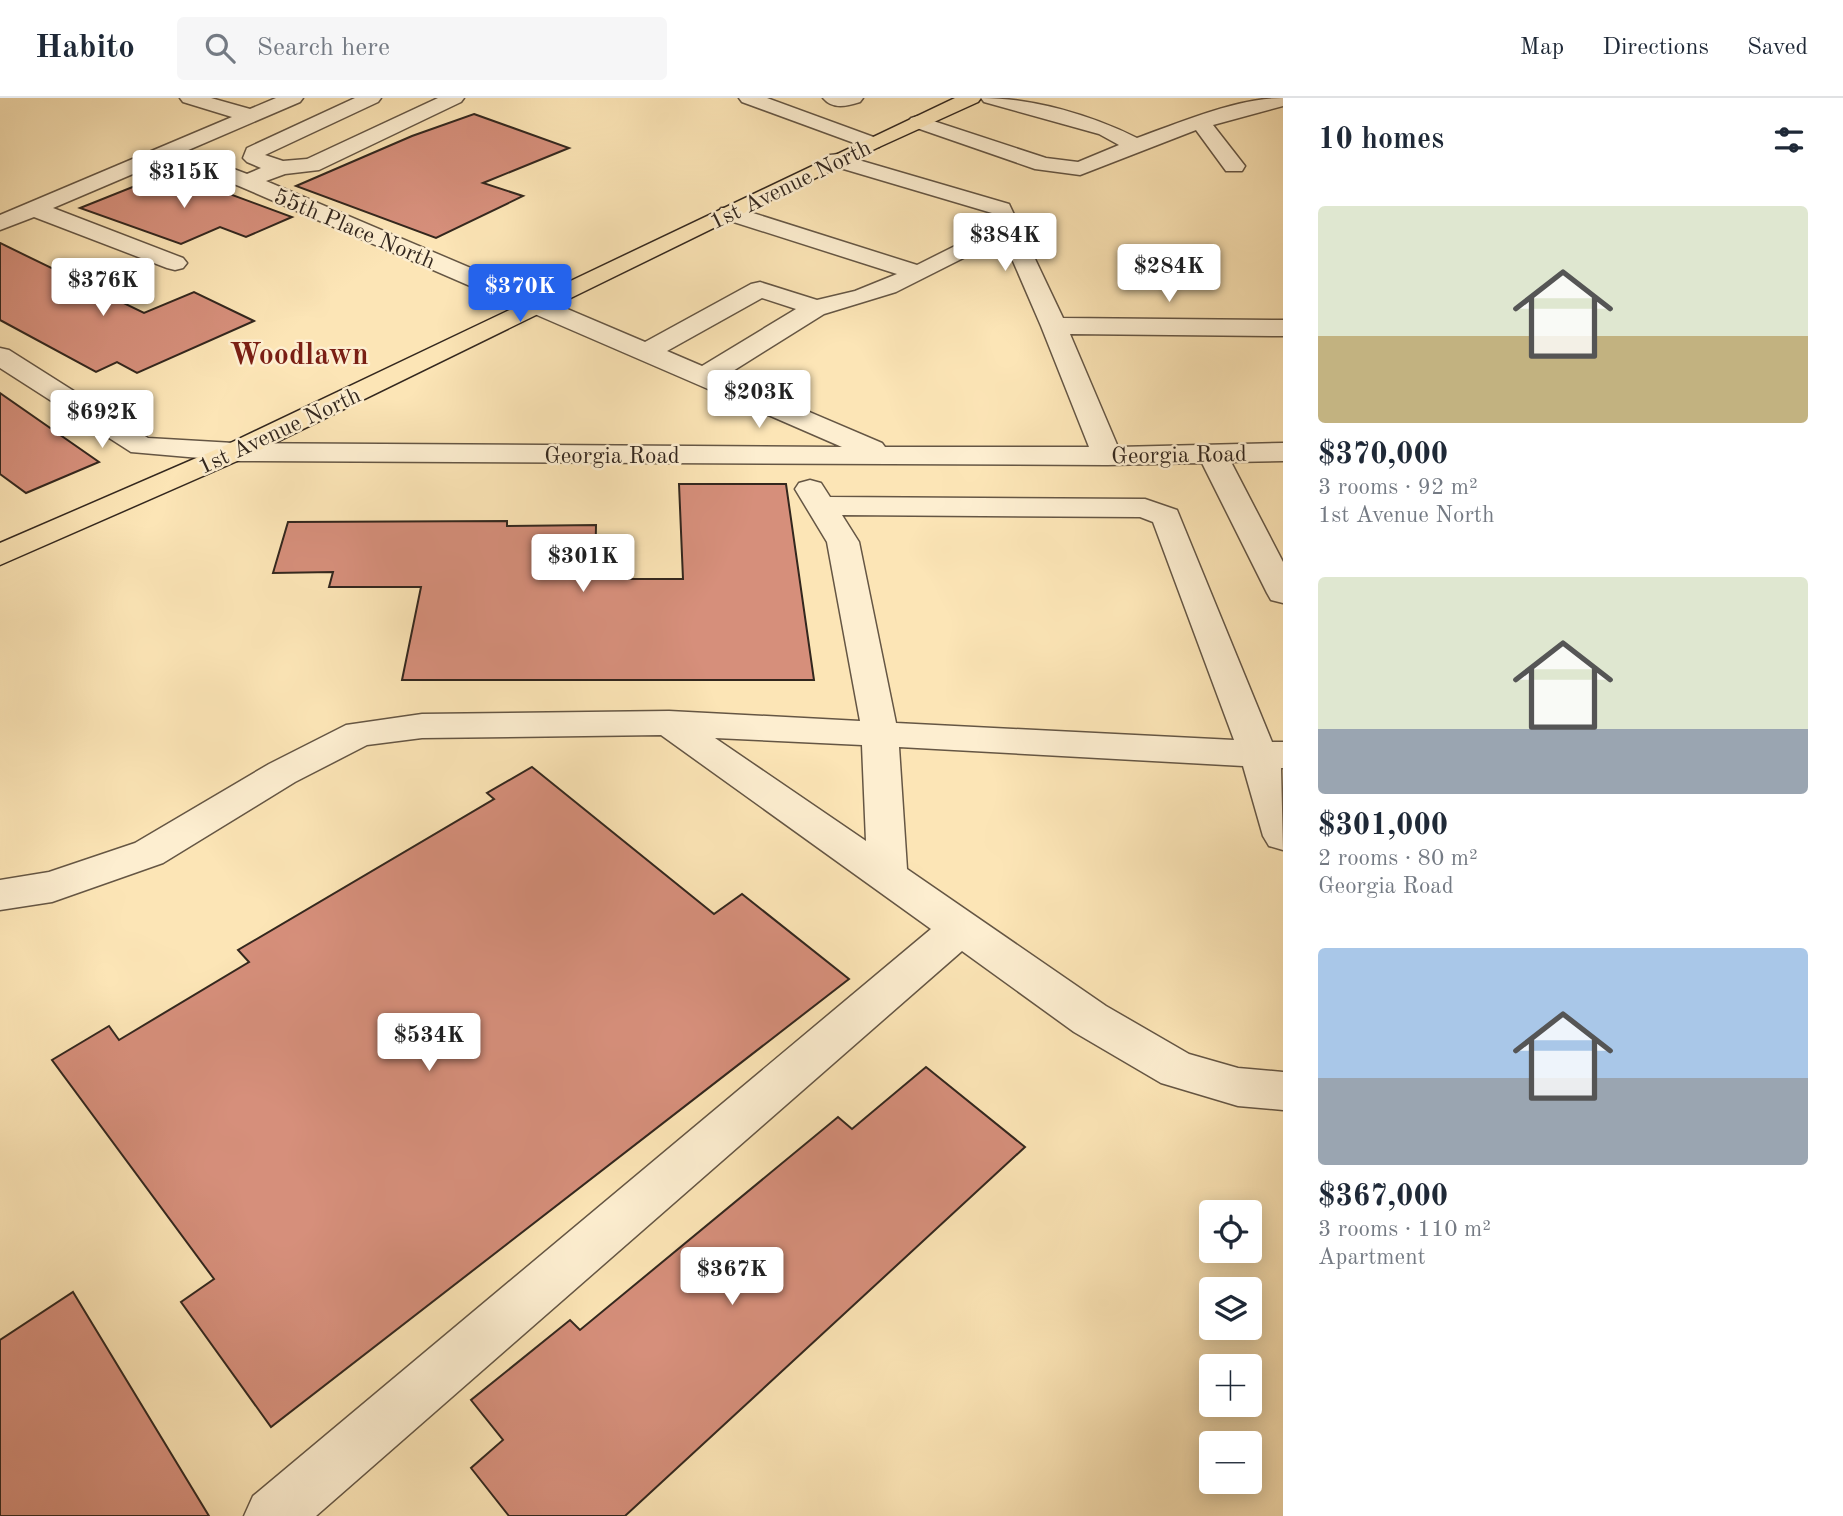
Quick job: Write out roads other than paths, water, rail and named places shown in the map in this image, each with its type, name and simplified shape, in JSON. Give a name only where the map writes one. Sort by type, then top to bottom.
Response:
[{"type":"main road","name":"1st Avenue North","points":[[0,555],[234,452],[872,143],[971,98]]},
{"type":"street","points":[[190,98],[251,116]]},
{"type":"street","points":[[0,223],[293,98]]},
{"type":"street","points":[[281,168],[254,158],[254,152],[371,98]]},
{"type":"street","points":[[247,181],[281,168],[311,165],[454,98]]},
{"type":"street","points":[[749,98],[872,143]]},
{"type":"street","points":[[833,98],[842,101],[853,98]]},
{"type":"street","points":[[991,98],[1106,130],[1136,145]]},
{"type":"street","points":[[918,122],[1043,164],[1080,169],[1200,122],[1283,100]]},
{"type":"street","points":[[911,101],[942,111]]},
{"type":"street","points":[[1200,122],[1234,166]]},
{"type":"street","name":"55th Place North","points":[[168,152],[247,181],[888,456]]},
{"type":"street","points":[[838,160],[1001,209],[1054,326],[1107,456]]},
{"type":"street","points":[[34,209],[175,263]]},
{"type":"street","points":[[729,213],[918,273]]},
{"type":"street","points":[[704,377],[816,308],[849,303],[918,273],[999,231],[1010,230]]},
{"type":"street","points":[[646,352],[760,289],[816,308]]},
{"type":"street","points":[[1054,326],[1283,328]]},
{"type":"street","name":"Georgia Road","points":[[0,356],[141,446],[234,452],[888,456],[1283,453]]},
{"type":"street","points":[[0,385],[26,373]]},
{"type":"street","points":[[1212,452],[1283,593]]},
{"type":"street","points":[[805,455],[811,493],[843,542],[880,733],[887,876]]},
{"type":"street","points":[[819,506],[1145,508],[1166,517],[1271,755],[1283,835]]},
{"type":"street","points":[[0,895],[52,887],[149,853],[282,773],[359,734],[422,726],[669,723],[1271,755]]},
{"type":"street","points":[[669,723],[1090,1019],[1177,1070],[1238,1087],[1283,1091]]},
{"type":"street","points":[[273,1516],[960,928]]},
{"type":"district","name":"Woodlawn","points":[[299,354]]}]
